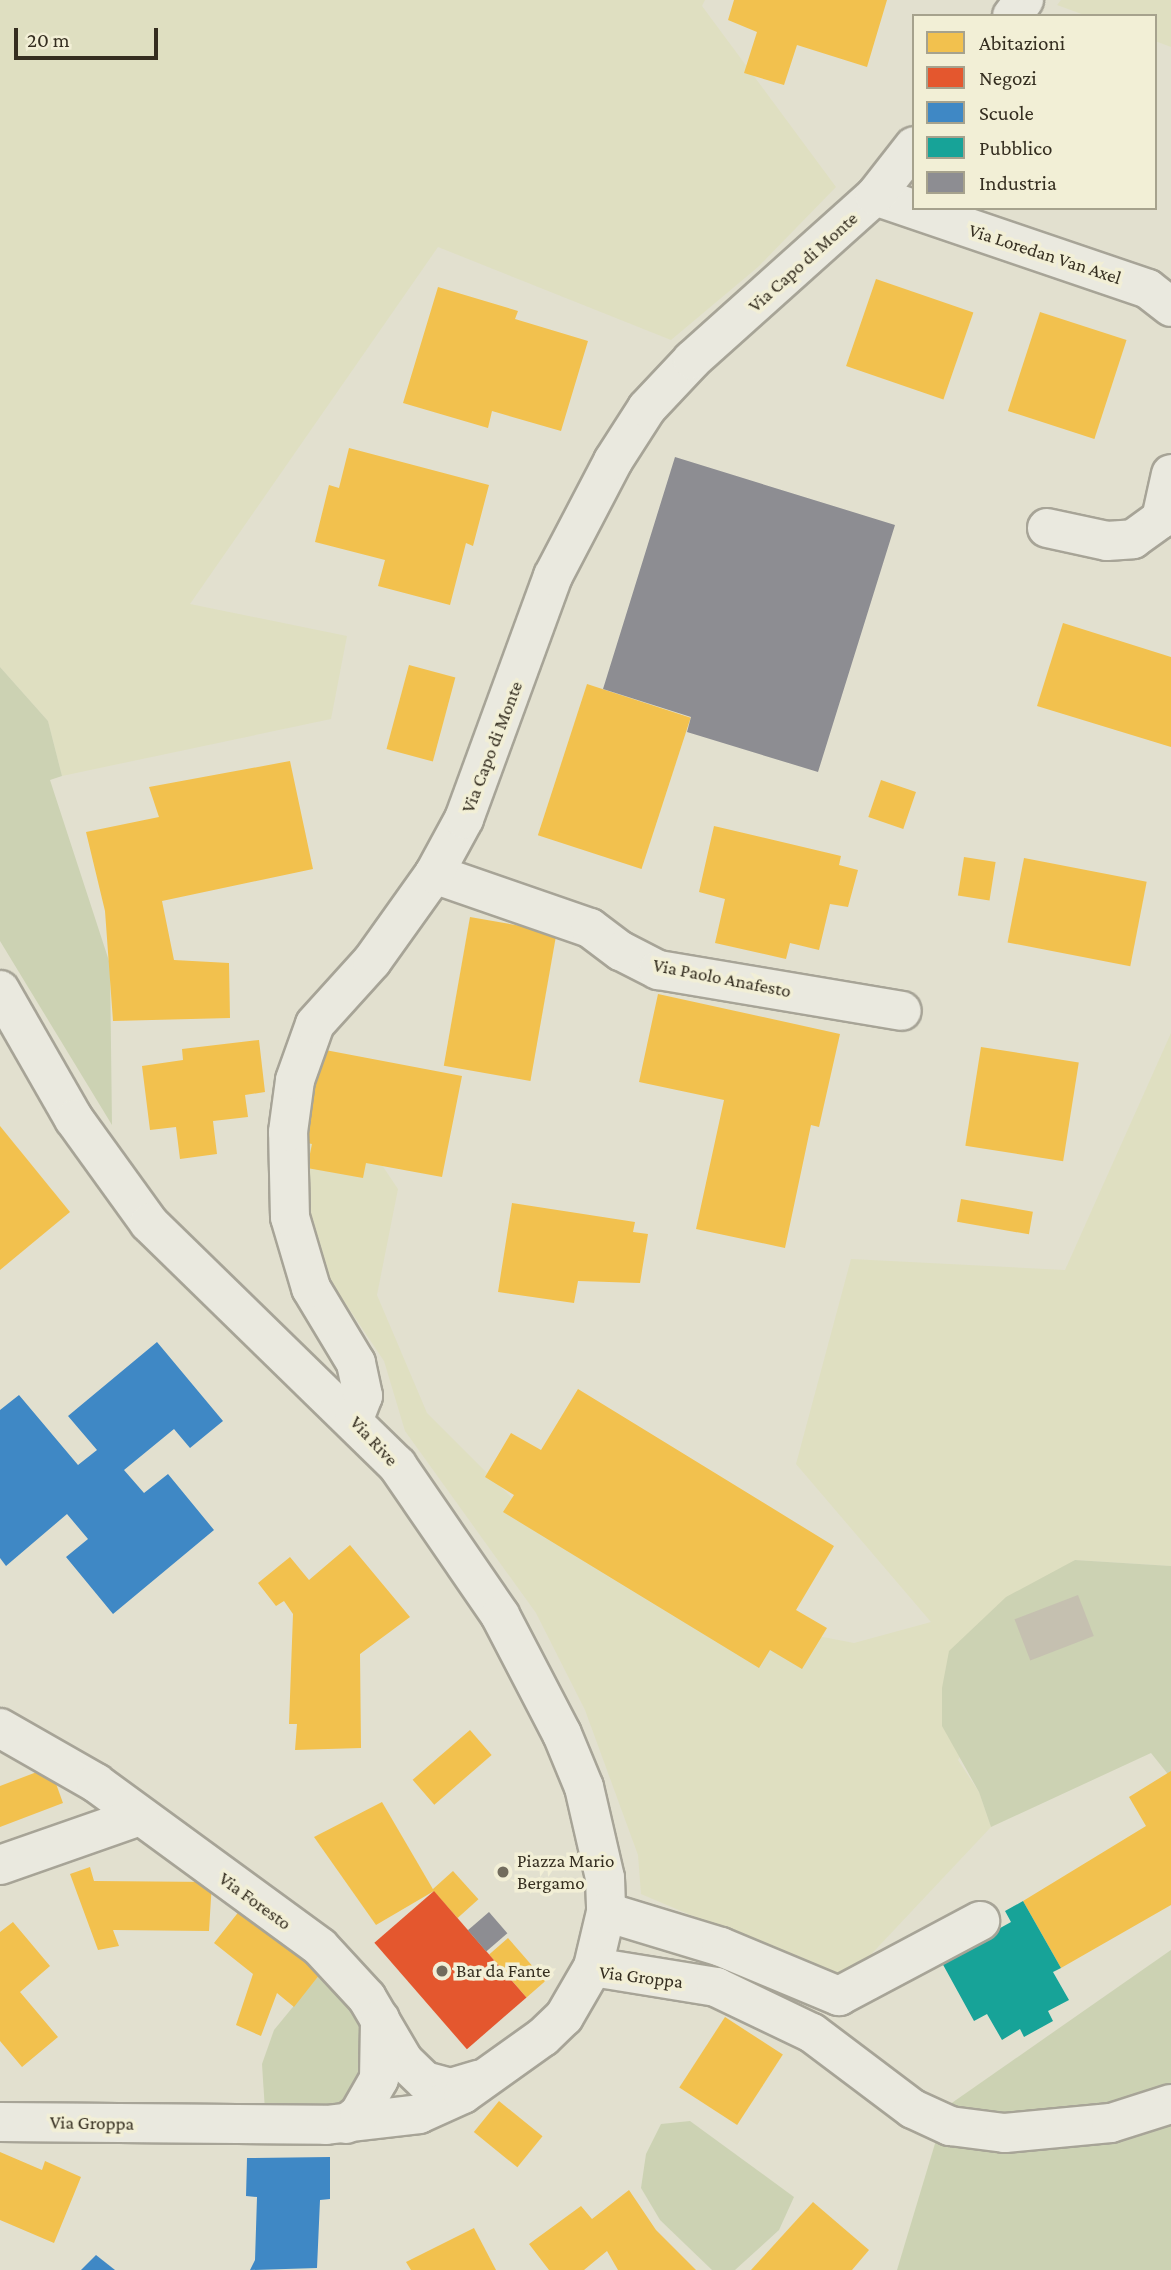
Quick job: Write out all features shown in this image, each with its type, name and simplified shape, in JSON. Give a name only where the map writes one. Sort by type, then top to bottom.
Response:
[{"type":"street","name":"Via Capo di Monte","points":[[354,1419],[363,1396],[356,1363],[312,1288],[290,1217],[292,1106],[315,1024],[372,961],[434,874],[489,761],[553,576],[613,461],[647,408],[692,360],[875,196],[912,149]]},
{"type":"street","name":"Via Loredan Van Axel","points":[[875,196],[912,209]]},
{"type":"street","name":"Via Loredan Van Axel","points":[[916,210],[1148,289],[1171,307]]},
{"type":"street","points":[[1047,528],[1107,541],[1133,539],[1161,519],[1171,474]]},
{"type":"street","name":"Via Paolo Anafesto","points":[[434,874],[590,928],[621,951],[659,970],[902,1011]]},
{"type":"street","name":"Via Rive","points":[[0,990],[74,1119],[149,1223],[189,1267],[354,1419],[432,1510],[530,1669],[584,1787],[606,1878],[606,1912],[593,1968]]},
{"type":"street","name":"Via Foresto","points":[[0,1728],[96,1783],[320,1947],[379,2016],[404,2061],[425,2081],[451,2088],[480,2079]]},
{"type":"street","points":[[0,1865],[140,1816]]},
{"type":"street","points":[[606,1912],[721,1947],[839,1996],[980,1921]]},
{"type":"street","name":"Via Groppa","points":[[0,2122],[346,2124],[419,2114],[463,2094],[564,2017],[593,1968],[716,1987],[811,2033],[913,2109],[950,2126],[1005,2133],[1098,2124],[1171,2104]]},
{"type":"street","points":[[346,2124],[359,2114],[379,2079],[379,2016]]},
{"type":"green space","points":[[0,0],[705,0],[702,6],[836,187],[758,267],[671,340],[438,247],[190,604],[347,636],[331,719],[62,776],[48,721],[0,667]]},
{"type":"green space","points":[[1061,0],[1171,0],[1171,47],[1157,42],[1157,14],[1082,14],[1057,5]]},
{"type":"green space","points":[[0,667],[48,721],[62,776],[50,780],[110,964],[112,1125],[0,941]]},
{"type":"green space","points":[[1171,1033],[1171,1566],[1075,1560],[958,1760],[979,1792],[991,1827],[846,1981],[641,1894],[638,1855],[585,1710],[536,1613],[405,1431],[384,1361],[313,1255],[300,1213],[302,1134],[370,1147],[398,1189],[377,1295],[427,1413],[518,1504],[679,1609],[854,1643],[931,1622],[796,1464],[851,1259],[1065,1270]]},
{"type":"green space","points":[[1075,1560],[1171,1566],[1171,1778],[1151,1753],[991,1827],[979,1792],[942,1726],[942,1688],[949,1651],[1006,1597]]},
{"type":"green space","points":[[1171,1950],[1171,2270],[897,2270],[946,2107]]},
{"type":"green space","points":[[324,1969],[361,2013],[364,2070],[340,2107],[265,2111],[262,2064],[274,2030]]},
{"type":"green space","points":[[690,2121],[794,2197],[779,2230],[735,2270],[712,2270],[660,2220],[641,2188],[646,2154],[661,2124]]},
{"type":"building: Abitazioni","points":[[734,0],[887,0],[867,67],[797,45],[784,85],[744,73],[757,32],[728,20]]},
{"type":"building: Abitazioni","points":[[876,279],[973,313],[943,400],[846,366]]},
{"type":"building: Abitazioni","points":[[438,287],[518,311],[515,319],[588,341],[561,431],[492,411],[488,428],[403,403]]},
{"type":"building: Abitazioni","points":[[1040,312],[1127,340],[1094,439],[1008,411]]},
{"type":"building: Abitazioni","points":[[349,448],[489,485],[473,546],[466,543],[450,605],[378,586],[385,560],[315,542],[329,485],[339,488]]},
{"type":"building: Abitazioni","points":[[1063,623],[1171,657],[1171,747],[1037,706]]},
{"type":"building: Abitazioni","points":[[409,665],[455,677],[433,761],[386,749]]},
{"type":"building: Abitazioni","points":[[587,684],[691,718],[642,869],[538,835]]},
{"type":"building: Abitazioni","points":[[290,761],[313,869],[162,901],[174,960],[229,963],[230,1018],[113,1021],[105,911],[86,832],[159,817],[149,787]]},
{"type":"building: Abitazioni","points":[[881,780],[916,792],[903,829],[868,817]]},
{"type":"building: Abitazioni","points":[[714,826],[841,856],[839,865],[858,870],[848,907],[830,904],[819,950],[790,943],[786,959],[715,943],[725,899],[699,892]]},
{"type":"building: Abitazioni","points":[[964,857],[996,862],[990,901],[958,896]]},
{"type":"building: Abitazioni","points":[[1024,858],[1147,882],[1130,966],[1008,942]]},
{"type":"building: Abitazioni","points":[[470,917],[557,932],[530,1081],[444,1066]]},
{"type":"building: Abitazioni","points":[[658,994],[840,1034],[819,1127],[811,1125],[785,1248],[696,1229],[724,1100],[639,1082]]},
{"type":"building: Abitazioni","points":[[259,1040],[265,1092],[245,1095],[248,1117],[213,1121],[217,1154],[180,1159],[176,1127],[150,1130],[142,1066],[183,1060],[182,1049]]},
{"type":"building: Abitazioni","points":[[981,1047],[1079,1062],[1063,1161],[965,1146]]},
{"type":"building: Abitazioni","points":[[320,1049],[462,1076],[442,1177],[366,1163],[363,1178],[307,1168],[312,1144],[302,1142]]},
{"type":"building: Abitazioni","points":[[0,1126],[70,1212],[0,1270]]},
{"type":"building: Abitazioni","points":[[961,1199],[1033,1212],[1029,1234],[957,1222]]},
{"type":"building: Abitazioni","points":[[512,1203],[635,1222],[633,1232],[648,1234],[640,1283],[578,1281],[574,1303],[498,1292]]},
{"type":"building: Abitazioni","points":[[578,1389],[834,1546],[796,1610],[827,1628],[802,1669],[770,1650],[759,1668],[503,1512],[514,1495],[485,1477],[511,1433],[541,1450]]},
{"type":"building: Abitazioni","points":[[350,1545],[410,1617],[360,1654],[361,1748],[295,1750],[297,1724],[289,1724],[293,1614],[284,1601],[276,1606],[258,1583],[290,1557],[309,1580]]},
{"type":"building: Abitazioni","points":[[470,1730],[492,1755],[434,1805],[413,1780]]},
{"type":"building: Abitazioni","points":[[50,1767],[63,1803],[0,1827],[0,1786]]},
{"type":"building: Abitazioni","points":[[1171,1771],[1171,1905],[1061,1968],[1023,1901],[1146,1826],[1129,1797]]},
{"type":"building: Abitazioni","points":[[382,1802],[434,1891],[376,1925],[314,1837]]},
{"type":"building: Abitazioni","points":[[90,1867],[94,1881],[212,1882],[209,1931],[113,1930],[119,1946],[98,1950],[70,1874]]},
{"type":"building: Abitazioni","points":[[453,1871],[478,1899],[458,1918],[432,1890]]},
{"type":"building: Abitazioni","points":[[244,1905],[324,1969],[294,2007],[277,1993],[261,2036],[236,2025],[253,1974],[214,1943]]},
{"type":"building: Abitazioni","points":[[13,1922],[50,1966],[20,1992],[58,2037],[22,2067],[0,2041],[0,1932]]},
{"type":"building: Abitazioni","points":[[508,1938],[545,1981],[527,1997],[489,1954]]},
{"type":"building: Abitazioni","points":[[725,2017],[783,2055],[737,2125],[679,2087]]},
{"type":"building: Abitazioni","points":[[499,2101],[543,2136],[517,2167],[474,2132]]},
{"type":"building: Abitazioni","points":[[0,2152],[42,2170],[45,2161],[81,2177],[54,2243],[0,2220]]},
{"type":"building: Abitazioni","points":[[629,2190],[656,2230],[696,2270],[618,2270],[607,2251],[584,2270],[549,2270],[529,2244],[581,2206],[592,2219]]},
{"type":"building: Abitazioni","points":[[813,2202],[869,2250],[852,2270],[751,2270]]},
{"type":"building: Abitazioni","points":[[474,2228],[496,2270],[411,2270],[406,2262]]},
{"type":"building: Negozi","points":[[434,1891],[527,1997],[467,2049],[374,1943]]},
{"type":"building: Scuole","points":[[157,1342],[223,1421],[190,1448],[174,1429],[124,1470],[144,1493],[168,1474],[214,1530],[113,1614],[66,1557],[88,1539],[67,1514],[6,1566],[0,1558],[0,1410],[19,1395],[78,1465],[97,1450],[68,1416]]},
{"type":"building: Scuole","points":[[330,2157],[330,2199],[320,2200],[317,2268],[250,2270],[255,2260],[257,2197],[246,2196],[247,2158]]},
{"type":"building: Scuole","points":[[96,2255],[115,2270],[81,2270]]},
{"type":"building: Pubblico","points":[[1023,1901],[1061,1968],[1053,1972],[1069,2000],[1048,2011],[1053,2021],[1024,2037],[1020,2029],[1002,2040],[987,2014],[974,2021],[941,1961],[1011,1922],[1005,1911]]},
{"type":"building: Industria","points":[[675,457],[895,525],[818,772],[687,732],[691,717],[603,689]]},
{"type":"building: Industria","points":[[489,1912],[507,1933],[486,1952],[468,1930]]},
{"type":"building: Altro","points":[[1078,1595],[1094,1636],[1030,1660],[1015,1619]]},
{"type":"place","name":"Piazza Mario Bergamo","points":[[503,1872]]},
{"type":"place","name":"Bar da Fante","points":[[442,1971]]}]
